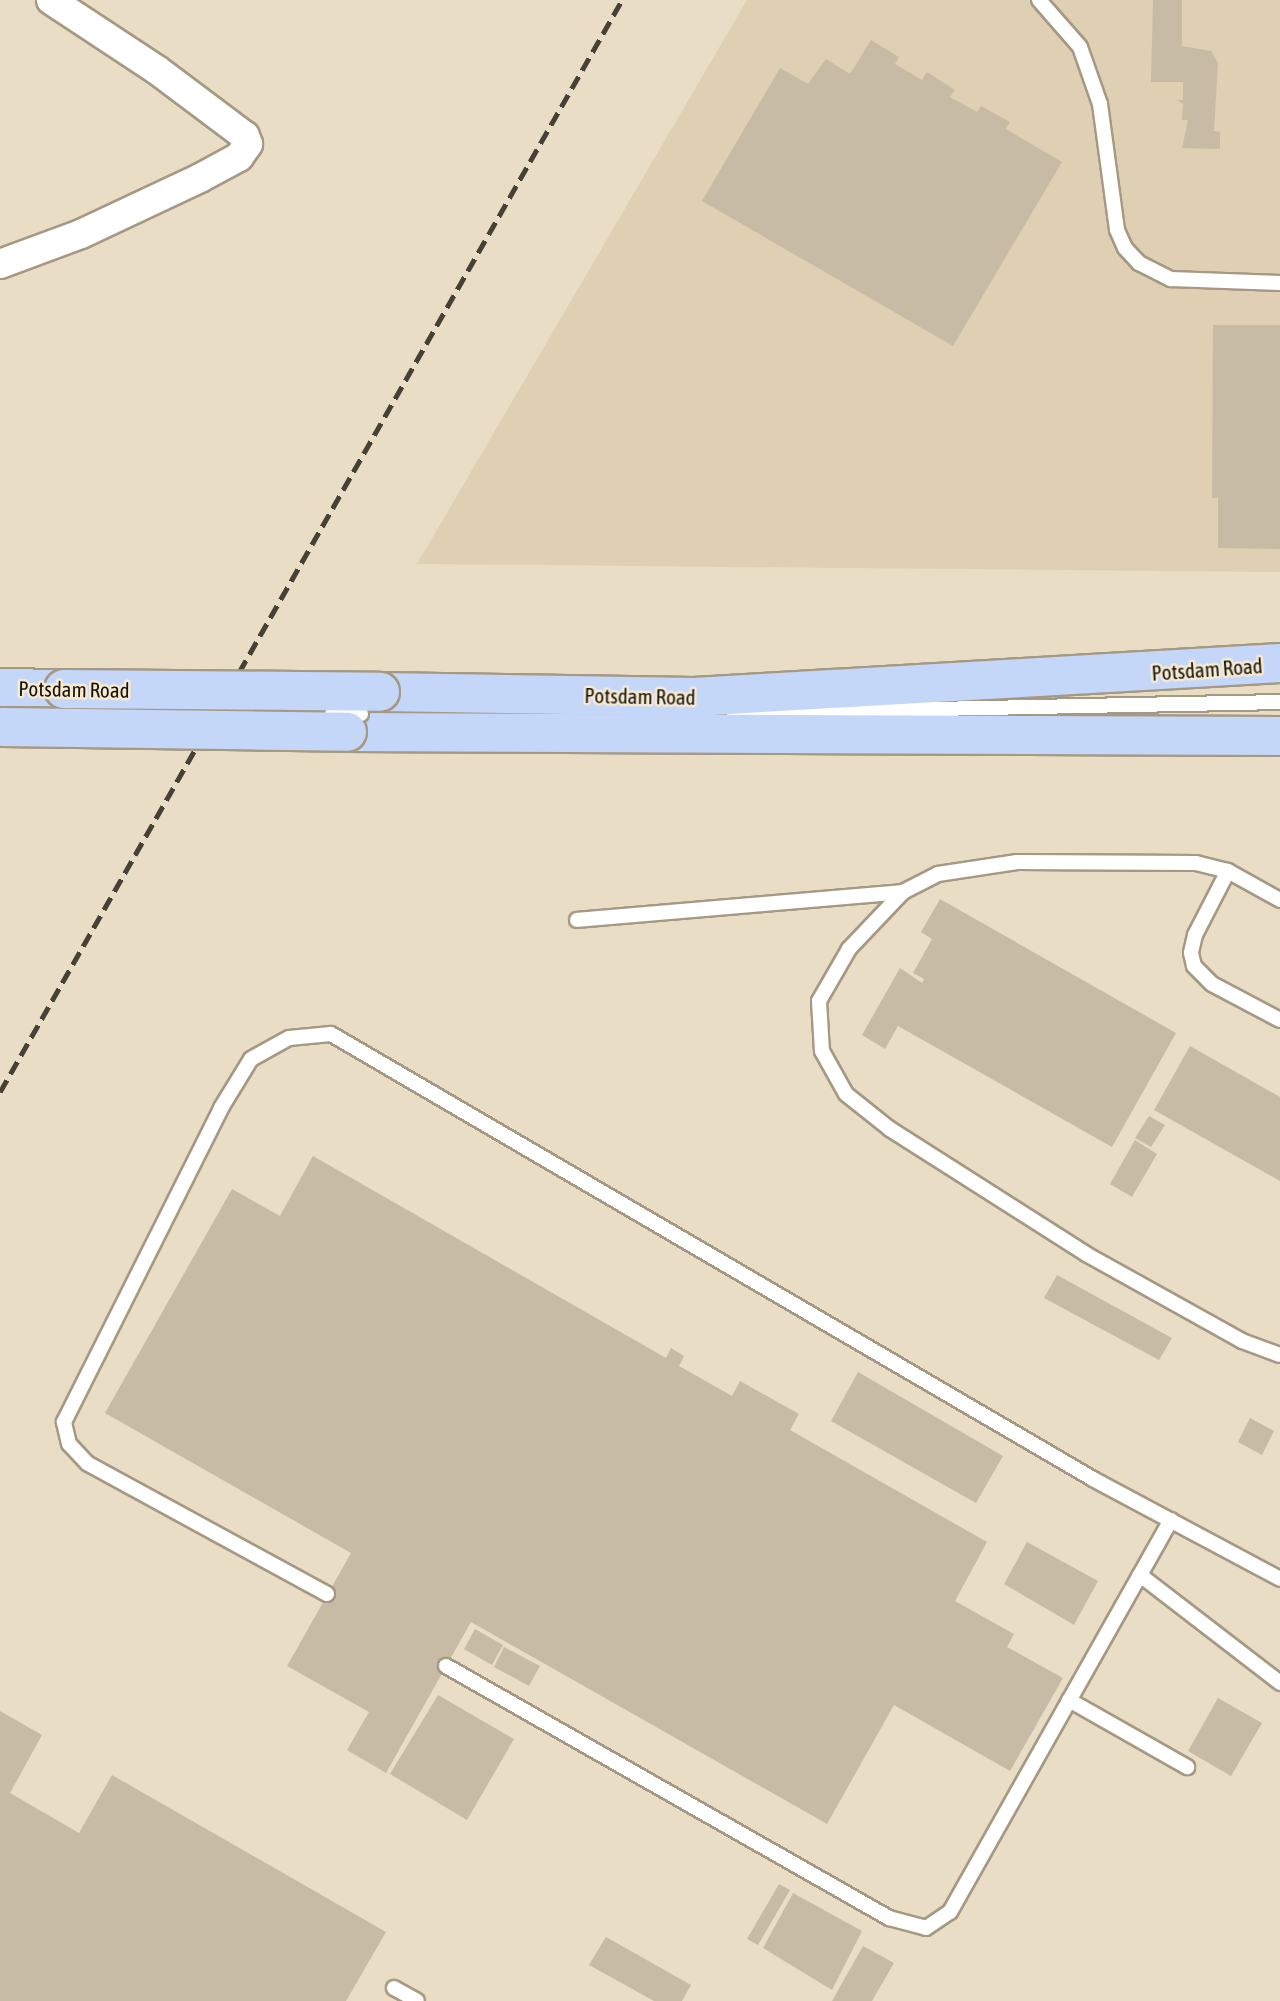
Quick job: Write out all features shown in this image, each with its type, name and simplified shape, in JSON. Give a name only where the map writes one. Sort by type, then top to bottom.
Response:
[{"type":"main road","name":"Potsdam Road","points":[[4,713],[65,689],[357,713],[694,697],[1280,663]]},
{"type":"main road","name":"Potsdam Road","points":[[4,713],[357,713],[1280,736]]},
{"type":"street","points":[[0,264],[81,234],[200,178],[239,157],[248,144],[245,135],[168,78],[51,0]]},
{"type":"lane","points":[[1039,0],[1080,47],[1100,104],[1117,230],[1125,248],[1139,263],[1171,279],[1280,283]]},
{"type":"lane","points":[[712,714],[1280,702]]},
{"type":"lane","points":[[4,713],[208,713]]},
{"type":"lane","points":[[1280,900],[1228,871],[1196,863],[1017,862],[938,874],[903,892],[849,949],[819,1001],[822,1051],[846,1094],[890,1129],[1086,1254],[1242,1341],[1280,1355]]},
{"type":"lane","points":[[1228,871],[1195,935],[1194,966],[1212,984],[1280,1020]]},
{"type":"lane","points":[[578,920],[903,892]]},
{"type":"lane","points":[[327,1594],[87,1463],[69,1444],[64,1422],[221,1108],[251,1059],[289,1038],[331,1034],[378,1058],[1093,1479],[1280,1578]]},
{"type":"lane","points":[[446,1666],[889,1918],[906,1927],[926,1928],[950,1912],[1171,1520]]},
{"type":"lane","points":[[1140,1575],[1259,1671],[1280,1683]]},
{"type":"lane","points":[[1069,1700],[1187,1767]]},
{"type":"lane","points":[[394,1988],[417,2001]]},
{"type":"shaded area","points":[[747,0],[1280,0],[1280,572],[417,564]]},
{"type":"building","points":[[1153,0],[1182,0],[1182,46],[1211,51],[1218,63],[1214,131],[1220,132],[1220,149],[1182,148],[1188,120],[1182,120],[1183,104],[1177,100],[1183,100],[1183,82],[1151,82]]},
{"type":"building","points":[[871,40],[899,57],[895,64],[922,80],[927,72],[955,90],[950,97],[977,112],[981,106],[1010,122],[1006,129],[1062,162],[953,346],[702,201],[780,68],[808,84],[826,59],[850,74]]},
{"type":"building","points":[[1213,325],[1280,325],[1280,549],[1218,548],[1218,498],[1212,498]]},
{"type":"building","points":[[940,899],[1176,1033],[1112,1147],[898,1026],[885,1049],[862,1035],[900,968],[922,983],[924,979],[913,973],[932,939],[921,932]]},
{"type":"building","points":[[1190,1046],[1280,1097],[1280,1181],[1154,1110]]},
{"type":"building","points":[[1149,1116],[1165,1125],[1151,1147],[1135,1138]]},
{"type":"building","points":[[1135,1140],[1157,1154],[1132,1197],[1110,1184]]},
{"type":"building","points":[[313,1156],[666,1358],[671,1348],[684,1356],[679,1366],[732,1396],[740,1381],[799,1414],[790,1430],[987,1542],[955,1601],[1014,1634],[1007,1647],[1063,1678],[1010,1771],[894,1705],[827,1824],[471,1622],[386,1773],[347,1750],[369,1712],[287,1666],[351,1553],[105,1413],[232,1189],[280,1216]]},
{"type":"building","points":[[1057,1275],[1172,1338],[1159,1360],[1044,1298]]},
{"type":"building","points":[[858,1372],[1003,1456],[976,1503],[831,1421]]},
{"type":"building","points":[[1250,1418],[1274,1431],[1262,1455],[1238,1442]]},
{"type":"building","points":[[1027,1542],[1098,1581],[1074,1625],[1004,1584]]},
{"type":"building","points":[[475,1629],[503,1645],[492,1665],[464,1649]]},
{"type":"building","points":[[504,1647],[540,1666],[529,1686],[494,1667]]},
{"type":"building","points":[[438,1695],[514,1739],[467,1820],[390,1774]]},
{"type":"building","points":[[1218,1698],[1262,1723],[1231,1776],[1188,1751]]},
{"type":"building","points":[[0,1711],[42,1735],[10,1793],[79,1833],[112,1775],[386,1932],[346,2001],[0,2001]]},
{"type":"building","points":[[779,1884],[790,1890],[758,1945],[747,1939]]},
{"type":"building","points":[[793,1893],[862,1931],[832,1990],[763,1948]]},
{"type":"building","points":[[606,1937],[691,1985],[682,2001],[654,2001],[589,1965]]},
{"type":"building","points":[[863,1946],[894,1963],[872,2001],[832,2001]]},
{"type":"railway","points":[[0,1092],[622,0]]}]
